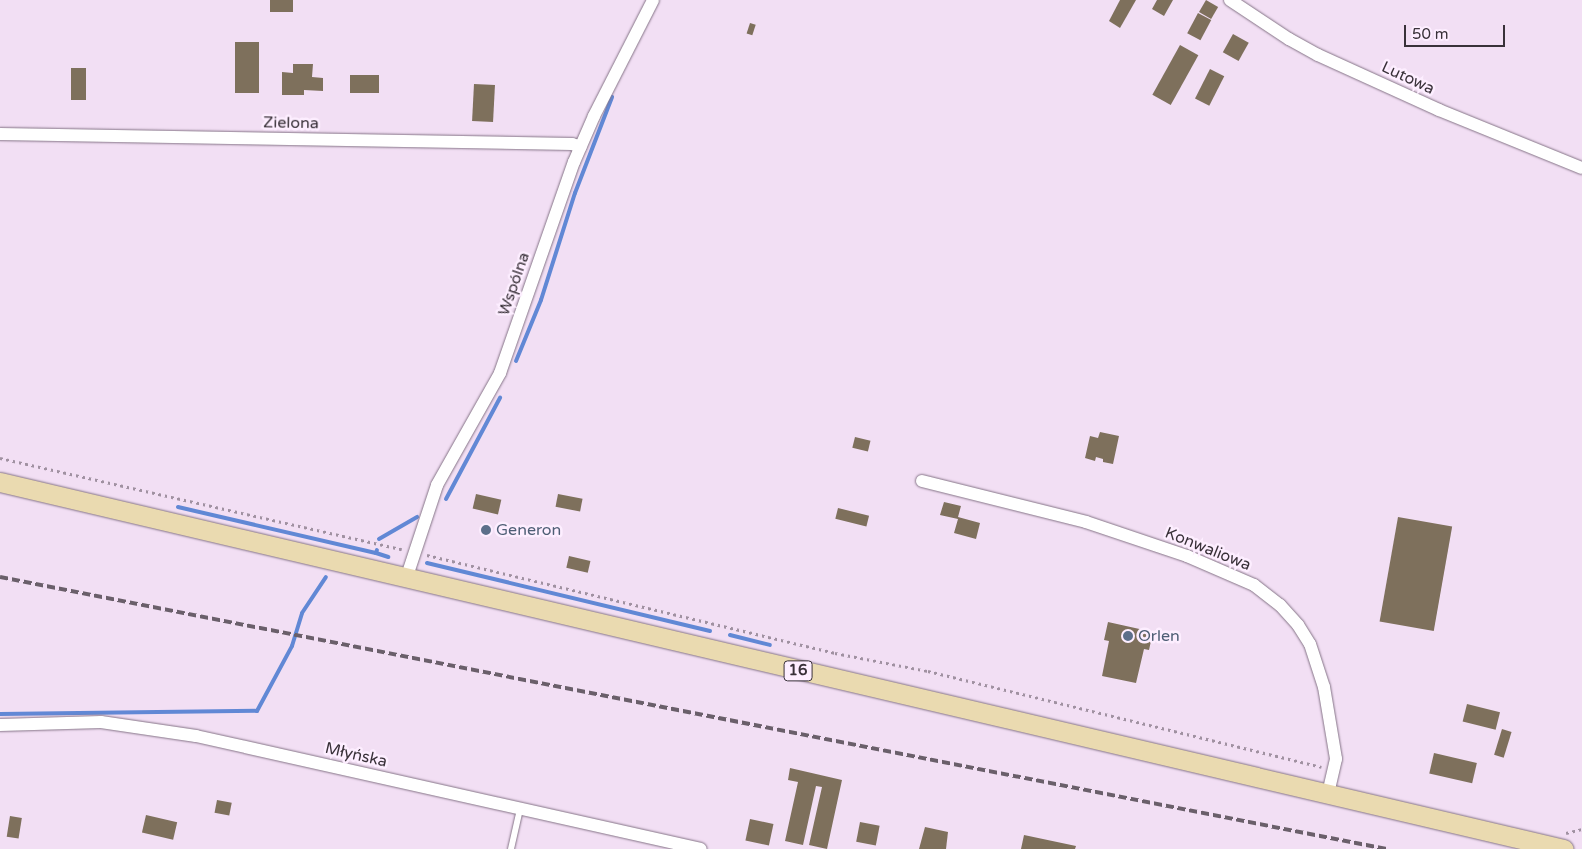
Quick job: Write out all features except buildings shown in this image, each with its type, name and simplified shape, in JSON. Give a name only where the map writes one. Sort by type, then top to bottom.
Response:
[{"type":"main road","name":"16","points":[[0,482],[406,579],[1328,794],[1563,842]]},
{"type":"street","name":"Wspólna","points":[[406,579],[437,485],[500,373],[581,147],[653,0]]},
{"type":"street","name":"Lutowa","points":[[1230,0],[1289,39],[1318,55],[1439,110],[1582,168]]},
{"type":"street","name":"Zielona","points":[[0,134],[572,144],[581,147]]},
{"type":"street","name":"Konwaliowa","points":[[922,481],[1086,522],[1187,556],[1254,585],[1280,605],[1298,625],[1310,644],[1324,687],[1333,730],[1336,759],[1328,794]]},
{"type":"street","name":"Młyńska","points":[[0,725],[101,722],[196,736],[701,849]]},
{"type":"lane","points":[[511,849],[520,809]]},
{"type":"path","points":[[0,458],[415,552],[835,653],[928,671],[1316,764],[1333,774]]},
{"type":"path","points":[[1563,842],[1582,829]]},
{"type":"waterway","points":[[516,361],[541,300],[575,193],[612,97]]},
{"type":"waterway","points":[[446,499],[500,398]]},
{"type":"waterway","points":[[178,507],[376,553],[377,550]]},
{"type":"waterway","points":[[379,539],[417,517]]},
{"type":"waterway","points":[[376,553],[388,557]]},
{"type":"waterway","points":[[427,563],[710,631]]},
{"type":"waterway","points":[[0,714],[257,711],[292,646],[302,613],[326,577]]},
{"type":"waterway","points":[[730,635],[770,645]]},
{"type":"railway","points":[[0,577],[1387,849]]},
{"type":"place","name":"Generon","points":[[486,530]]},
{"type":"place","name":"Orlen","points":[[1128,636]]}]
